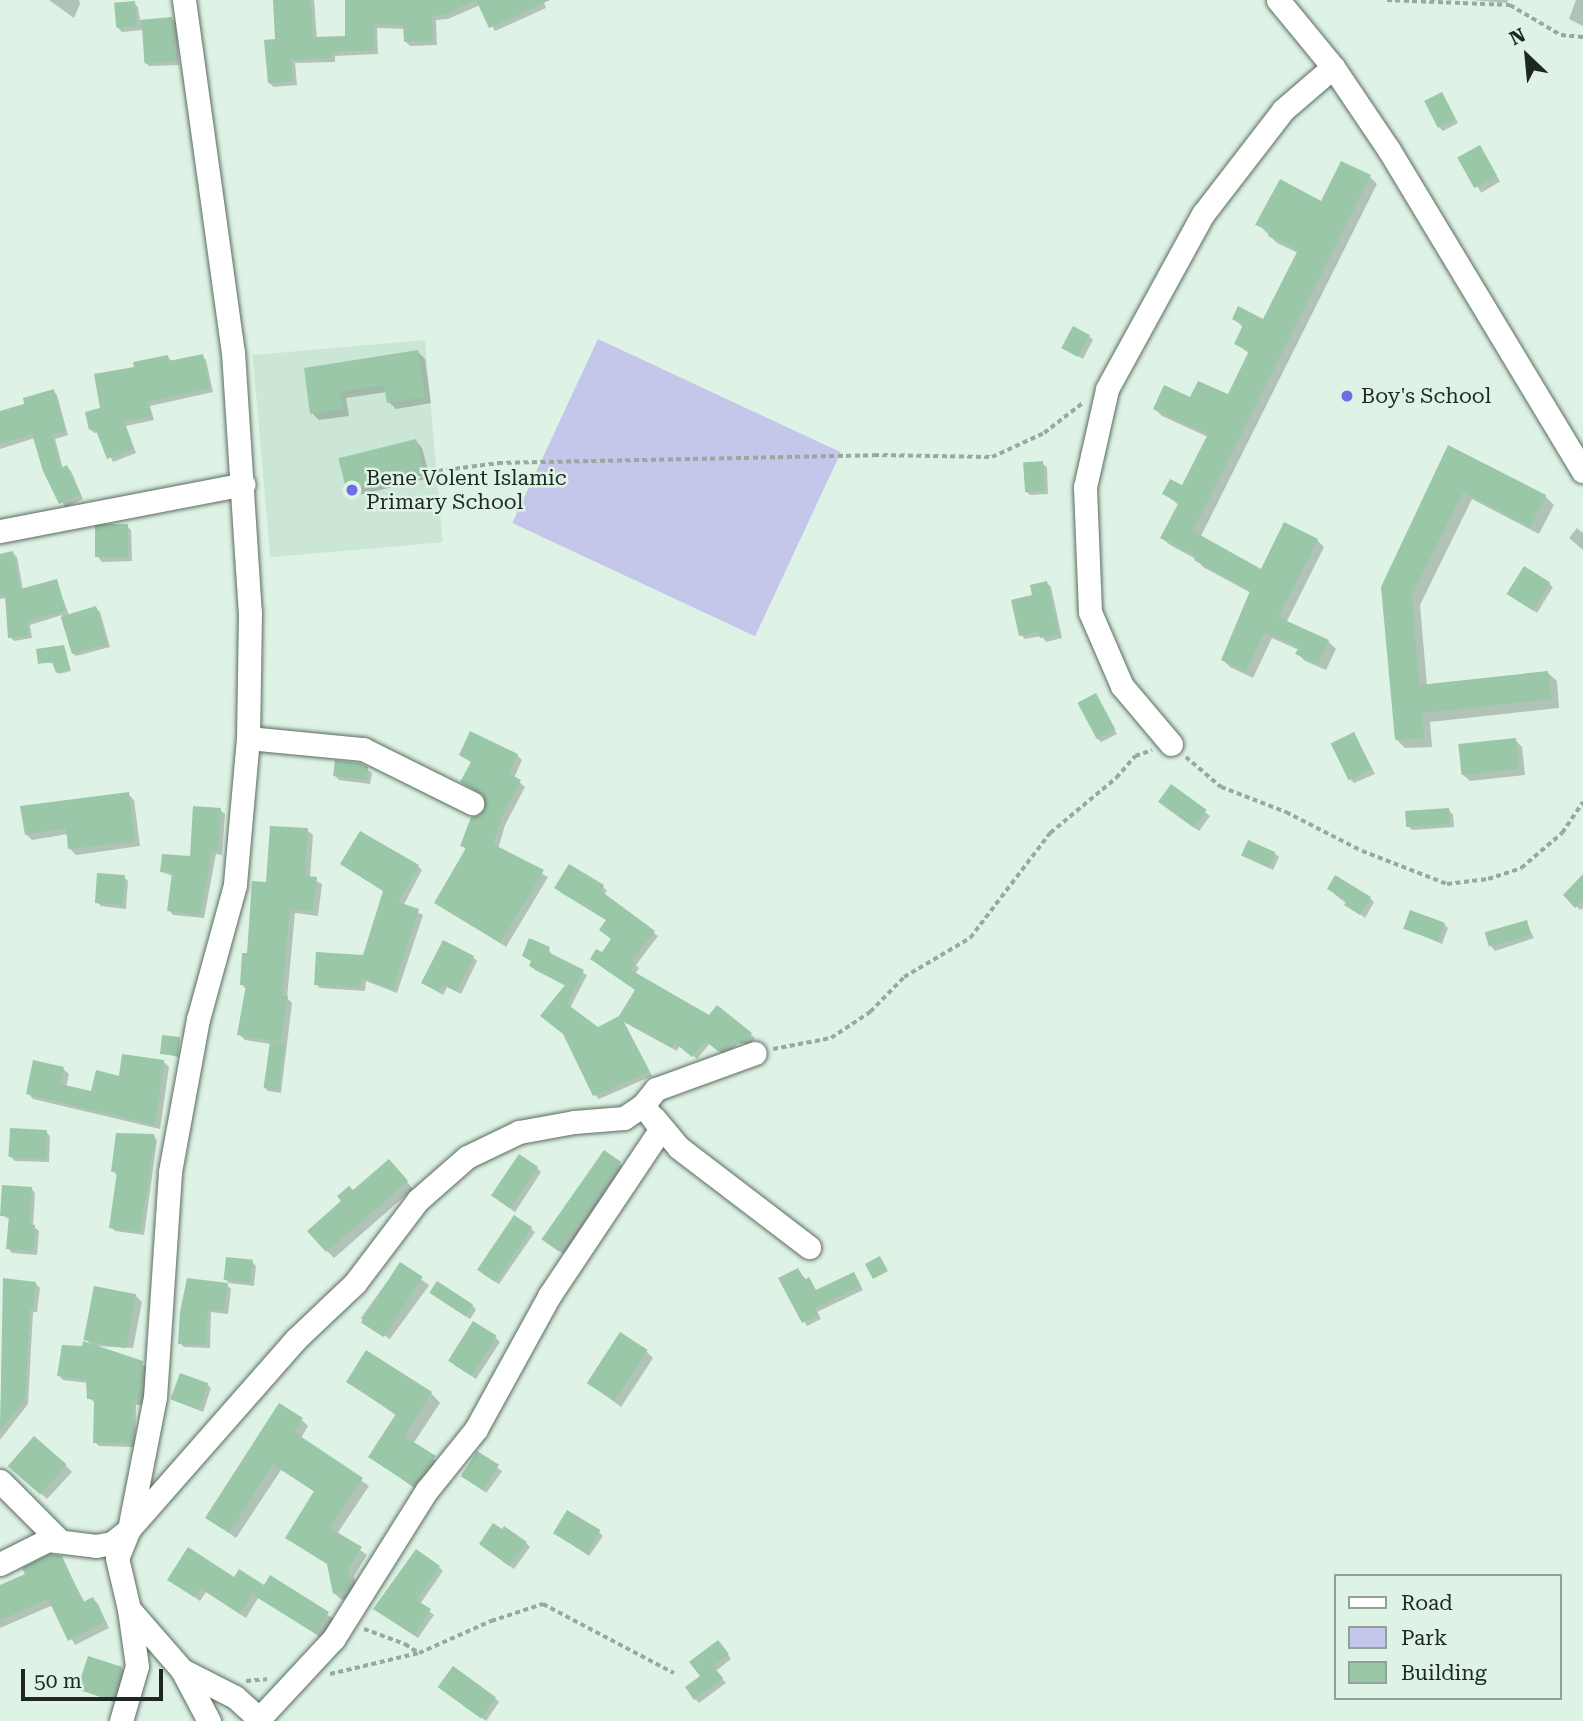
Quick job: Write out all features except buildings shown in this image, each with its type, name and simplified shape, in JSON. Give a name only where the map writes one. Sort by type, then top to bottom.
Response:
[{"type":"street","points":[[121,1721],[137,1666],[129,1609],[117,1558],[130,1529],[155,1397],[170,1171],[198,1019],[235,885],[248,738],[250,612],[233,352],[184,0]]},
{"type":"street","points":[[1278,0],[1333,67],[1389,150],[1583,471]]},
{"type":"street","points":[[1171,744],[1122,686],[1090,612],[1085,486],[1107,389],[1203,214],[1283,110],[1333,67]]},
{"type":"street","points":[[0,531],[243,484]]},
{"type":"street","points":[[248,738],[363,749],[472,803]]},
{"type":"street","points":[[0,1564],[48,1540],[96,1546],[112,1543],[130,1529],[295,1340],[355,1283],[418,1200],[467,1157],[519,1132],[574,1122],[624,1118],[643,1105],[656,1089],[755,1053]]},
{"type":"street","points":[[643,1105],[678,1147],[809,1247]]},
{"type":"street","points":[[183,1670],[235,1697],[259,1720],[343,1625],[427,1490],[476,1429],[549,1296],[661,1129],[643,1105]]},
{"type":"street","points":[[0,1481],[60,1541]]},
{"type":"street","points":[[129,1609],[183,1670],[209,1721]]},
{"type":"path","points":[[1387,0],[1510,5],[1561,35],[1583,37]]},
{"type":"path","points":[[438,471],[498,463],[874,455],[992,457],[1044,433],[1091,396],[1107,389]]},
{"type":"path","points":[[755,1053],[831,1038],[870,1012],[904,977],[970,938],[1050,833],[1116,778],[1135,756],[1171,744],[1221,787],[1286,812],[1362,851],[1447,884],[1488,879],[1521,868],[1562,833],[1583,802]]},
{"type":"path","points":[[209,1684],[298,1678],[351,1671],[419,1653],[491,1621],[543,1604],[674,1673]]},
{"type":"path","points":[[343,1625],[375,1632],[419,1653]]},
{"type":"shaded area","name":"Bene Volent Islamic Primary School","points":[[425,340],[443,542],[270,557],[253,355]]},
{"type":"green space","points":[[598,339],[841,452],[755,636],[512,523]]},
{"type":"place","name":"Boy's School","points":[[1347,396]]},
{"type":"place","name":"Bene Volent Islamic Primary School","points":[[352,490]]}]
